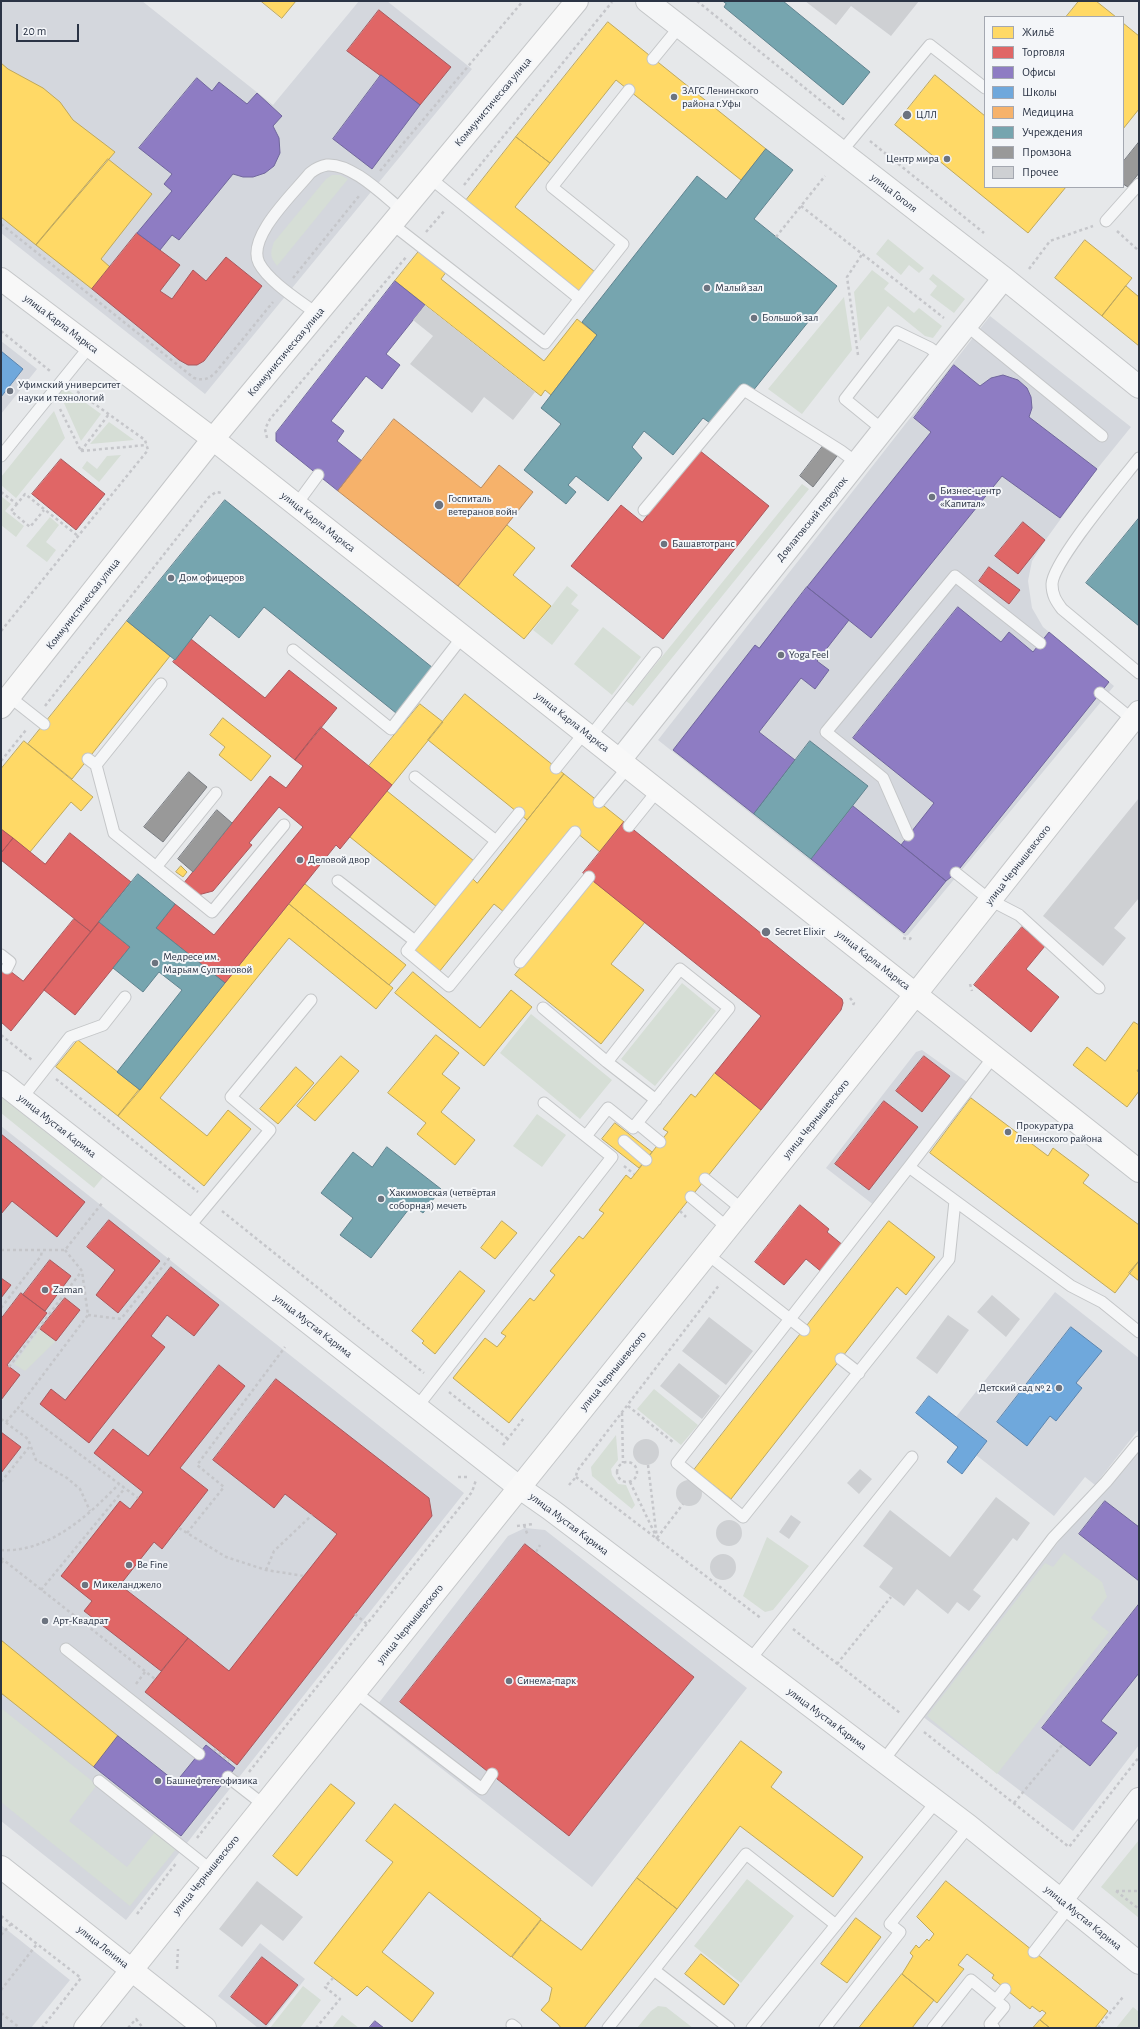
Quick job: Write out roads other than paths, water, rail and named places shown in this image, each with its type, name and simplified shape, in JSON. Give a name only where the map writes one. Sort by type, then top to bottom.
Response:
[{"type":"street","name":"Коммунистическая улица","points":[[4,698],[213,439],[577,1]]},
{"type":"street","name":"улица Гоголя","points":[[647,1],[1004,278],[1139,387]]},
{"type":"street","name":"Довлатовский переулок","points":[[624,764],[883,430],[1004,278]]},
{"type":"street","name":"улица Карла Маркса","points":[[1,279],[213,439],[1139,1171]]},
{"type":"street","name":"улица Чернышевского","points":[[85,2028],[743,1210],[1136,716]]},
{"type":"street","name":"улица Мустая Карима","points":[[1,1082],[520,1488],[550,1509],[968,1826],[1139,1963]]},
{"type":"street","points":[[1065,1904],[1139,1799]]},
{"type":"street","name":"улица Ленина","points":[[1,1867],[205,2028]]},
{"type":"lane","points":[[653,59],[680,26]]},
{"type":"lane","points":[[841,152],[930,45],[984,87]]},
{"type":"lane","points":[[317,314],[269,277],[259,262],[257,244],[264,229],[306,179],[318,168],[328,165],[339,167],[355,173],[398,217],[417,244],[545,343],[623,244],[552,187],[629,90]]},
{"type":"lane","points":[[430,178],[580,299]]},
{"type":"lane","points":[[1106,221],[1139,184]]},
{"type":"lane","points":[[967,326],[1102,436]]},
{"type":"lane","points":[[883,430],[845,399],[897,332],[930,348],[942,357]]},
{"type":"lane","points":[[1,456],[90,346]]},
{"type":"lane","points":[[644,510],[744,390],[841,451],[857,464]]},
{"type":"lane","points":[[1139,458],[1070,548],[1057,568],[1052,583],[1053,597],[1062,609],[1139,673]]},
{"type":"lane","points":[[296,505],[318,475]]},
{"type":"lane","points":[[908,835],[883,778],[826,732],[955,576],[1040,643]]},
{"type":"lane","points":[[293,650],[391,729],[463,636]]},
{"type":"lane","points":[[556,768],[588,734],[656,653]]},
{"type":"lane","points":[[161,684],[92,762],[114,833],[212,912],[284,825]]},
{"type":"lane","points":[[1100,692],[1136,716]]},
{"type":"lane","points":[[4,698],[40,721]]},
{"type":"lane","points":[[599,802],[624,764]]},
{"type":"lane","points":[[416,777],[496,841]]},
{"type":"lane","points":[[629,826],[658,790]]},
{"type":"lane","points":[[156,867],[216,793]]},
{"type":"lane","points":[[519,814],[406,951],[449,986],[576,832]]},
{"type":"lane","points":[[956,873],[990,900],[1019,915],[1099,988]]},
{"type":"lane","points":[[520,962],[588,877]]},
{"type":"lane","points":[[338,881],[415,941]]},
{"type":"lane","points":[[1,955],[10,962],[6,968]]},
{"type":"lane","points":[[586,1136],[608,1108],[633,1128],[729,1008],[680,969],[607,1062]]},
{"type":"lane","points":[[22,1098],[70,1037],[103,1024],[125,997]]},
{"type":"lane","points":[[188,1228],[270,1130],[231,1097],[311,1000]]},
{"type":"lane","points":[[543,1008],[607,1062],[656,1100]]},
{"type":"lane","points":[[955,1201],[949,1259],[743,1516],[677,1463],[994,1056]]},
{"type":"lane","points":[[417,1407],[612,1156],[544,1103]]},
{"type":"lane","points":[[637,1123],[660,1142]]},
{"type":"lane","points":[[624,1142],[646,1160]]},
{"type":"lane","points":[[909,1167],[1071,1286],[1102,1302],[1139,1332]]},
{"type":"lane","points":[[705,1180],[743,1210]]},
{"type":"lane","points":[[691,1197],[728,1228]]},
{"type":"lane","points":[[707,1254],[804,1330]]},
{"type":"lane","points":[[841,1359],[858,1372]]},
{"type":"lane","points":[[883,1761],[1053,1538],[1106,1482],[1139,1442]]},
{"type":"lane","points":[[749,1661],[912,1457]]},
{"type":"lane","points":[[66,1649],[199,1754]]},
{"type":"lane","points":[[355,1692],[482,1789],[492,1774]]},
{"type":"lane","points":[[228,1777],[264,1805]]},
{"type":"lane","points":[[99,1781],[211,1870]]},
{"type":"lane","points":[[752,2028],[936,1802]]},
{"type":"lane","points":[[825,2028],[900,1932],[890,1924],[968,1826]]},
{"type":"lane","points":[[608,2028],[746,1854],[836,1925]]},
{"type":"lane","points":[[1034,1952],[1065,1904]]},
{"type":"lane","points":[[654,1970],[730,2028]]},
{"type":"lane","points":[[933,2028],[971,1980],[1004,2006],[990,2024],[994,2028]]},
{"type":"lane","points":[[996,2000],[1005,1988]]},
{"type":"place","name":"ЗАГС Ленинского района г.Уфы","points":[[674,97]]},
{"type":"place","name":"ЦЛЛ","points":[[907,115]]},
{"type":"place","name":"Центр мира","points":[[947,159]]},
{"type":"place","name":"Малый зал","points":[[707,288]]},
{"type":"place","name":"Большой зал","points":[[754,318]]},
{"type":"place","name":"Уфимский университет науки и технологий","points":[[10,391]]},
{"type":"place","name":"Бизнес-центр «Капитал»","points":[[932,497]]},
{"type":"place","name":"Госпиталь ветеранов войн","points":[[439,505]]},
{"type":"place","name":"Башавтотранс","points":[[664,544]]},
{"type":"place","name":"Дом офицеров","points":[[171,578]]},
{"type":"place","name":"Yoga Feel","points":[[781,655]]},
{"type":"place","name":"Деловой двор","points":[[300,860]]},
{"type":"place","name":"Secret Elixir","points":[[766,932]]},
{"type":"place","name":"Медресе им. Марьям Султановой","points":[[155,963]]},
{"type":"place","name":"Прокуратура Ленинского района","points":[[1008,1132]]},
{"type":"place","name":"Хакимовская (четвёртая соборная) мечеть","points":[[381,1199]]},
{"type":"place","name":"Zaman","points":[[45,1290]]},
{"type":"place","name":"Детский сад № 2","points":[[1059,1388]]},
{"type":"place","name":"Be Fine","points":[[129,1565]]},
{"type":"place","name":"Микеланджело","points":[[85,1585]]},
{"type":"place","name":"Арт-Квадрат","points":[[45,1621]]},
{"type":"place","name":"Синема-парк","points":[[509,1681]]},
{"type":"place","name":"Башнефтегеофизика","points":[[158,1781]]}]
